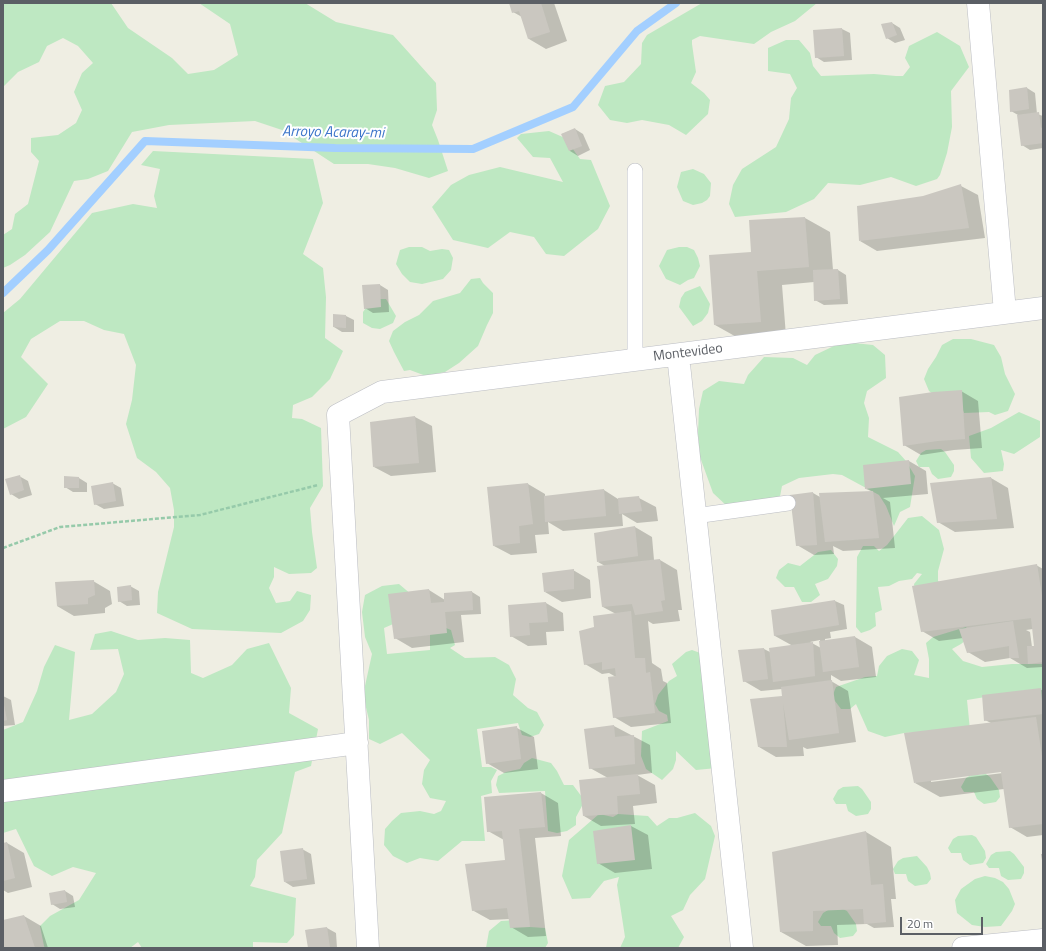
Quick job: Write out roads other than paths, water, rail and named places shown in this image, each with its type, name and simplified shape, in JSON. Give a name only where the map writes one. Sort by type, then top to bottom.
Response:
[{"type":"street","points":[[978,3],[1005,312]]},
{"type":"street","name":"Montevideo","points":[[357,743],[338,415],[382,392],[1043,308]]},
{"type":"street","points":[[678,355],[742,948]]},
{"type":"street","points":[[3,791],[357,743],[368,948]]},
{"type":"street","points":[[963,948],[1043,940]]},
{"type":"lane","points":[[635,171],[635,361]]},
{"type":"lane","points":[[695,516],[788,503]]},
{"type":"waterway","name":"Arroyo Acaray-mi","points":[[3,293],[48,250],[145,141],[335,148],[473,149],[573,107],[637,31],[676,3]]}]
